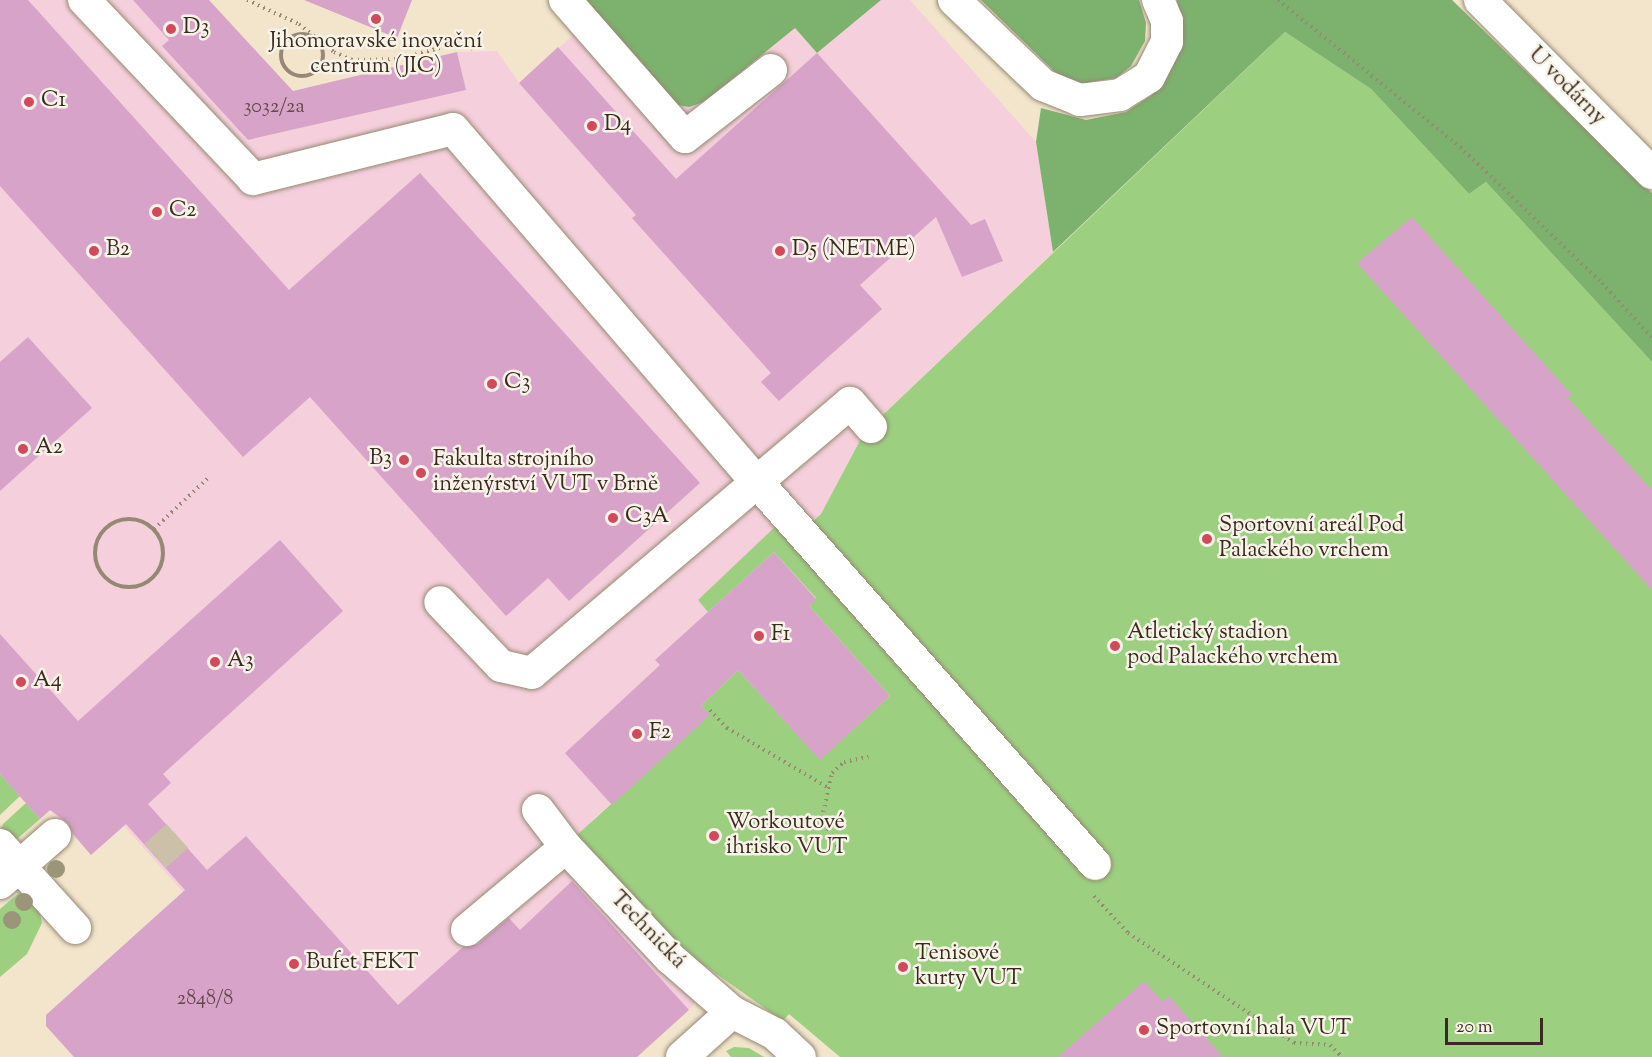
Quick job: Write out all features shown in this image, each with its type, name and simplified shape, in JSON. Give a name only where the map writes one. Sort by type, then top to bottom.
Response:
[{"type":"street","points":[[84,0],[253,180],[453,129],[1094,879]]},
{"type":"street","points":[[565,0],[685,137],[771,70]]},
{"type":"street","points":[[954,0],[1043,85],[1080,100],[1120,95],[1149,77],[1167,42],[1167,21],[1158,0]]},
{"type":"street","name":"U vodárny","points":[[1480,0],[1652,173]]},
{"type":"street","points":[[440,602],[501,666],[532,673],[850,403],[871,427]]},
{"type":"street","name":"Technická","points":[[538,810],[566,847],[670,958],[732,1012],[775,1034],[800,1057]]},
{"type":"street","points":[[55,835],[7,864],[75,928]]},
{"type":"street","points":[[467,930],[566,847]]},
{"type":"street","points":[[682,1057],[732,1012]]},
{"type":"path","points":[[247,0],[291,20],[343,58],[365,62],[398,59],[463,42],[472,50]]},
{"type":"path","points":[[1278,0],[1460,147],[1602,284],[1652,338]]},
{"type":"path","points":[[300,33],[314,37],[322,48],[319,67],[300,76],[288,71],[280,51],[287,39],[300,33]]},
{"type":"path","points":[[154,529],[210,476]]},
{"type":"path","points":[[123,519],[134,519],[154,529],[163,550],[158,572],[151,580],[129,588],[118,586],[100,573],[94,551],[103,530],[123,519]]},
{"type":"path","points":[[710,710],[727,728],[827,788]]},
{"type":"path","points":[[837,846],[822,818],[832,773],[844,762],[868,757]]},
{"type":"path","points":[[1094,879],[1128,933],[1294,1043],[1330,1045],[1342,1057]]},
{"type":"shaded area","name":"Fakulta strojního inženýrství VUT v Brně","points":[[0,0],[177,0],[194,18],[162,46],[249,140],[466,90],[457,52],[497,51],[519,83],[586,24],[704,102],[795,28],[817,53],[881,0],[910,0],[1036,142],[1053,252],[864,433],[821,514],[698,600],[708,612],[774,552],[816,599],[809,606],[890,696],[820,760],[701,706],[710,715],[591,821],[681,949],[718,975],[689,1010],[74,1057],[46,1026],[46,1015],[183,892],[124,826],[91,855],[51,810],[40,819],[0,774]]},
{"type":"green space","points":[[580,0],[881,0],[817,53],[795,28],[704,102],[689,107],[677,105]]},
{"type":"green space","points":[[981,0],[1139,0],[1146,23],[1145,41],[1131,66],[1116,78],[1079,84],[1056,73]]},
{"type":"green space","points":[[1177,0],[1452,0],[1652,193],[1652,362],[1486,182],[1469,194],[1371,89],[1285,32],[1053,252],[1036,142],[1041,108],[1086,120],[1126,112],[1152,95],[1176,60],[1180,30]]},
{"type":"green space","name":"Sportovní areál Pod Palackého vrchem","points":[[1285,32],[1371,89],[1469,194],[1486,182],[1652,362],[1652,1057],[840,1057],[789,1014],[783,1021],[681,949],[577,835],[709,715],[701,706],[738,670],[820,759],[890,696],[809,606],[816,598],[774,552],[708,612],[698,600],[779,523],[806,527],[821,514],[864,433]]},
{"type":"green space","points":[[0,774],[20,796],[0,815]]},
{"type":"green space","points":[[26,803],[40,819],[9,846],[1,831],[3,824]]},
{"type":"green space","points":[[26,887],[37,900],[42,923],[27,954],[0,977],[0,909]]},
{"type":"green space","points":[[734,1047],[749,1048],[764,1057],[731,1057],[726,1051]]},
{"type":"building","points":[[0,0],[28,0],[289,290],[420,173],[700,483],[569,601],[548,578],[506,616],[310,397],[243,457],[0,186]]},
{"type":"building","points":[[133,0],[209,0],[293,91],[457,52],[466,90],[248,140],[162,46],[169,40]]},
{"type":"building","name":"Jihomoravské inovační centrum (JIC)","points":[[304,0],[412,0],[397,38]]},
{"type":"building","name":"D5 (NETME)","points":[[558,47],[676,179],[817,53],[971,225],[985,219],[1003,261],[962,277],[936,217],[860,285],[882,309],[779,401],[761,382],[771,373],[632,218],[636,215],[519,83]]},
{"type":"building","points":[[1412,217],[1572,395],[1567,397],[1652,490],[1652,590],[1357,263]]},
{"type":"building","name":"A2","points":[[28,337],[92,408],[0,491],[0,362]]},
{"type":"building","points":[[280,540],[343,611],[163,774],[171,783],[148,804],[207,870],[246,836],[398,1005],[463,947],[478,944],[509,918],[520,930],[572,881],[689,1010],[637,1057],[74,1057],[46,1026],[46,1015],[185,890],[126,824],[91,855],[73,834],[68,823],[50,810],[40,819],[0,774],[0,634],[78,721]]},
{"type":"building","name":"F1","points":[[774,552],[816,599],[809,606],[890,696],[820,760],[738,670],[701,706],[710,715],[612,805],[565,753],[660,665],[655,660]]},
{"type":"building","name":"Sportovní hala VUT","points":[[1144,981],[1163,1002],[1169,996],[1223,1057],[1058,1057]]},
{"type":"tunnel","points":[[155,856],[177,836]]},
{"type":"place","name":"Jihomoravské inovační centrum (JIC)","points":[[376,19]]},
{"type":"place","name":"D3","points":[[171,29]]},
{"type":"place","name":"C1","points":[[29,102]]},
{"type":"place","name":"D4","points":[[592,126]]},
{"type":"place","name":"C2","points":[[157,212]]},
{"type":"place","name":"B2","points":[[94,251]]},
{"type":"place","name":"D5 (NETME)","points":[[780,251]]},
{"type":"place","name":"C3","points":[[492,384]]},
{"type":"place","name":"A2","points":[[23,449]]},
{"type":"place","name":"B3","points":[[404,460]]},
{"type":"place","name":"Fakulta strojního inženýrství VUT v Brně","points":[[421,473]]},
{"type":"place","name":"C3A","points":[[613,518]]},
{"type":"place","name":"Sportovní areál Pod Palackého vrchem","points":[[1207,539]]},
{"type":"place","name":"F1","points":[[759,636]]},
{"type":"place","name":"Atletický stadion pod Palackého vrchem","points":[[1115,646]]},
{"type":"place","name":"A3","points":[[215,662]]},
{"type":"place","name":"A4","points":[[21,682]]},
{"type":"place","name":"F2","points":[[637,734]]},
{"type":"place","name":"Workoutové ihrisko VUT","points":[[714,836]]},
{"type":"place","name":"Bufet FEKT","points":[[294,964]]},
{"type":"place","name":"Tenisové kurty VUT","points":[[903,967]]},
{"type":"place","name":"Sportovní hala VUT","points":[[1144,1030]]}]
